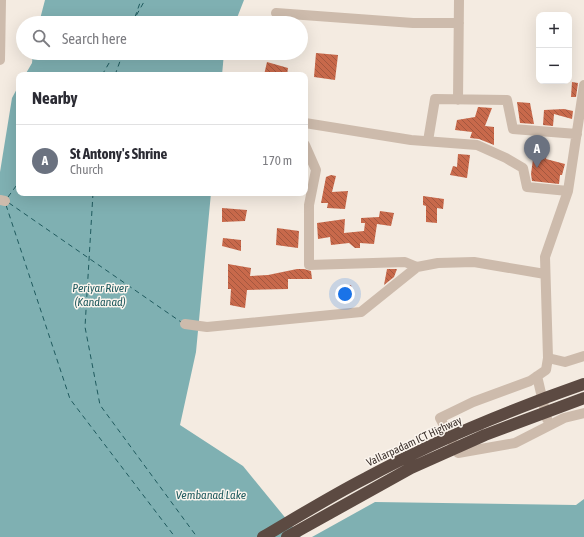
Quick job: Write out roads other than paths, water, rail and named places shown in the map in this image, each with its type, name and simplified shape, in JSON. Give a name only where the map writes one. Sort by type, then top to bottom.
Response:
[{"type":"highway","name":"Vallarpadam ICT Highway","points":[[263,537],[366,478],[408,457],[490,420],[584,384]]},
{"type":"highway","points":[[287,537],[411,468],[485,435],[584,398]]},
{"type":"street","points":[[0,60],[1,0]]},
{"type":"street","points":[[458,100],[459,0]]},
{"type":"street","points":[[276,13],[413,23],[459,23]]},
{"type":"street","points":[[584,85],[568,191],[545,256],[548,358],[546,370],[530,381],[473,402],[440,418],[458,453],[515,443],[564,418],[584,413]]},
{"type":"street","points":[[428,141],[436,100],[507,100],[513,128],[577,134]]},
{"type":"street","points":[[308,123],[428,141],[477,145],[506,158],[523,168],[527,187],[568,191]]},
{"type":"street","points":[[308,151],[316,170],[309,205],[308,266],[405,262],[417,267]]},
{"type":"street","points":[[184,324],[207,327],[361,312],[417,267],[438,264],[474,262],[545,274]]},
{"type":"street","points":[[548,358],[564,362],[584,356]]},
{"type":"street","points":[[537,376],[548,426]]},
{"type":"water","points":[[45,0],[244,0],[238,16],[41,16]]},
{"type":"water","points":[[32,60],[223,60],[222,72],[27,72]]},
{"type":"water","name":"Periyar River (Kandanad)","points":[[16,91],[16,196],[211,196],[196,352],[180,425],[243,466],[301,537],[0,537],[0,172],[12,98]]},
{"type":"water","points":[[584,499],[584,537],[312,537],[375,502],[576,505]]},
{"type":"place","name":"St Antony's Shrine","points":[[537,168]]},
{"type":"water label","name":"Vembanad Lake","points":[[211,495]]}]
